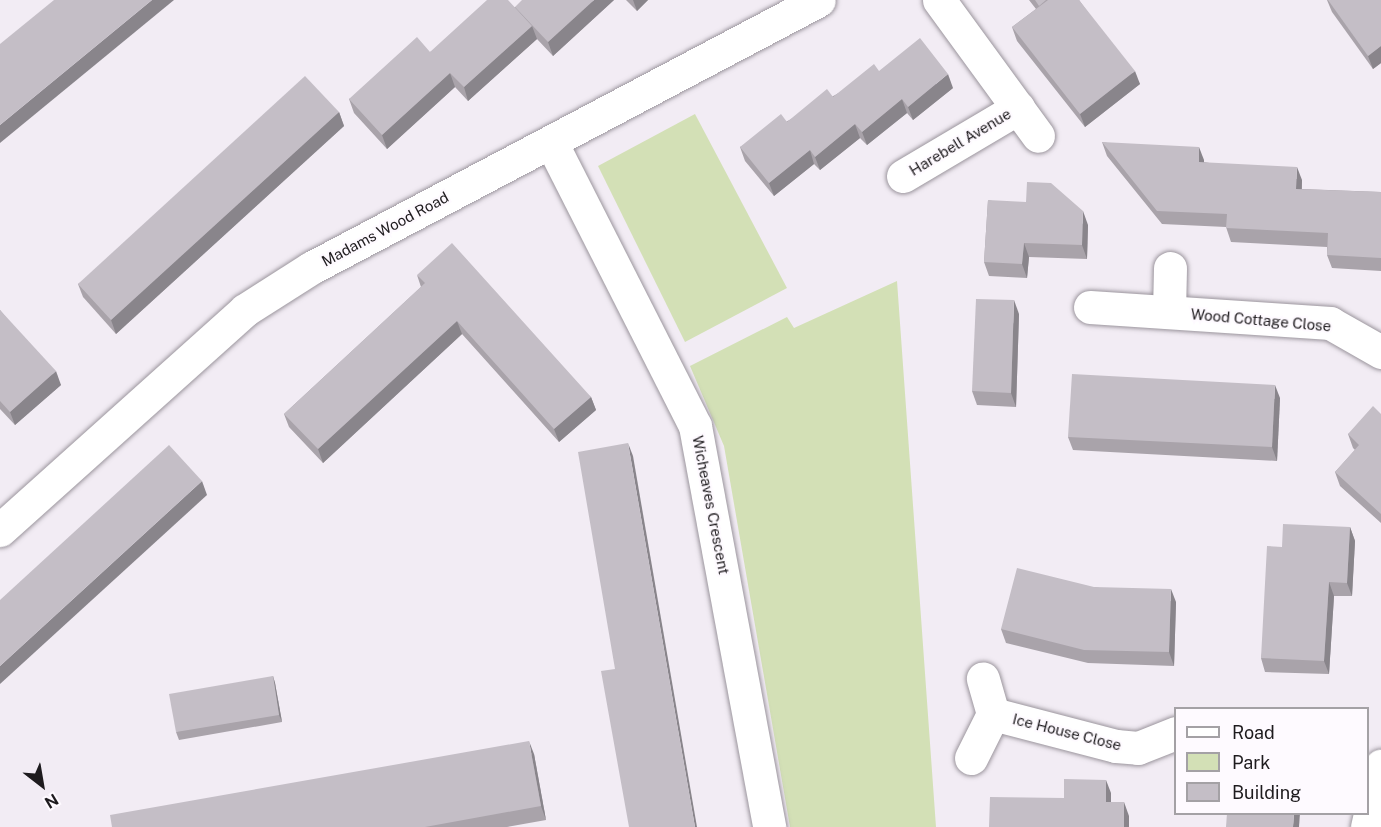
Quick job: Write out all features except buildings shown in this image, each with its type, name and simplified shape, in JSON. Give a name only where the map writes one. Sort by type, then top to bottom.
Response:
[{"type":"street","name":"Madams Wood Road","points":[[2,525],[245,310],[311,268],[819,0]]},
{"type":"street","name":"Harebell Avenue","points":[[939,0],[1038,136]]},
{"type":"street","name":"Harebell Avenue","points":[[903,177],[1018,108]]},
{"type":"street","name":"Wicheaves Crescent","points":[[551,142],[695,426],[769,827]]},
{"type":"street","name":"Wood Cottage Close","points":[[1169,312],[1170,268]]},
{"type":"street","name":"Wood Cottage Close","points":[[1090,307],[1330,323],[1381,352]]},
{"type":"street","name":"Ice House Close","points":[[971,758],[993,714],[983,678]]},
{"type":"street","name":"Ice House Close","points":[[993,714],[1116,746],[1138,748],[1174,734]]},
{"type":"street","points":[[1368,827],[1381,765]]},
{"type":"green space","points":[[695,114],[787,288],[685,342],[598,166]]},
{"type":"green space","points":[[897,281],[936,827],[790,827],[724,446],[690,366],[787,317],[794,328]]}]
